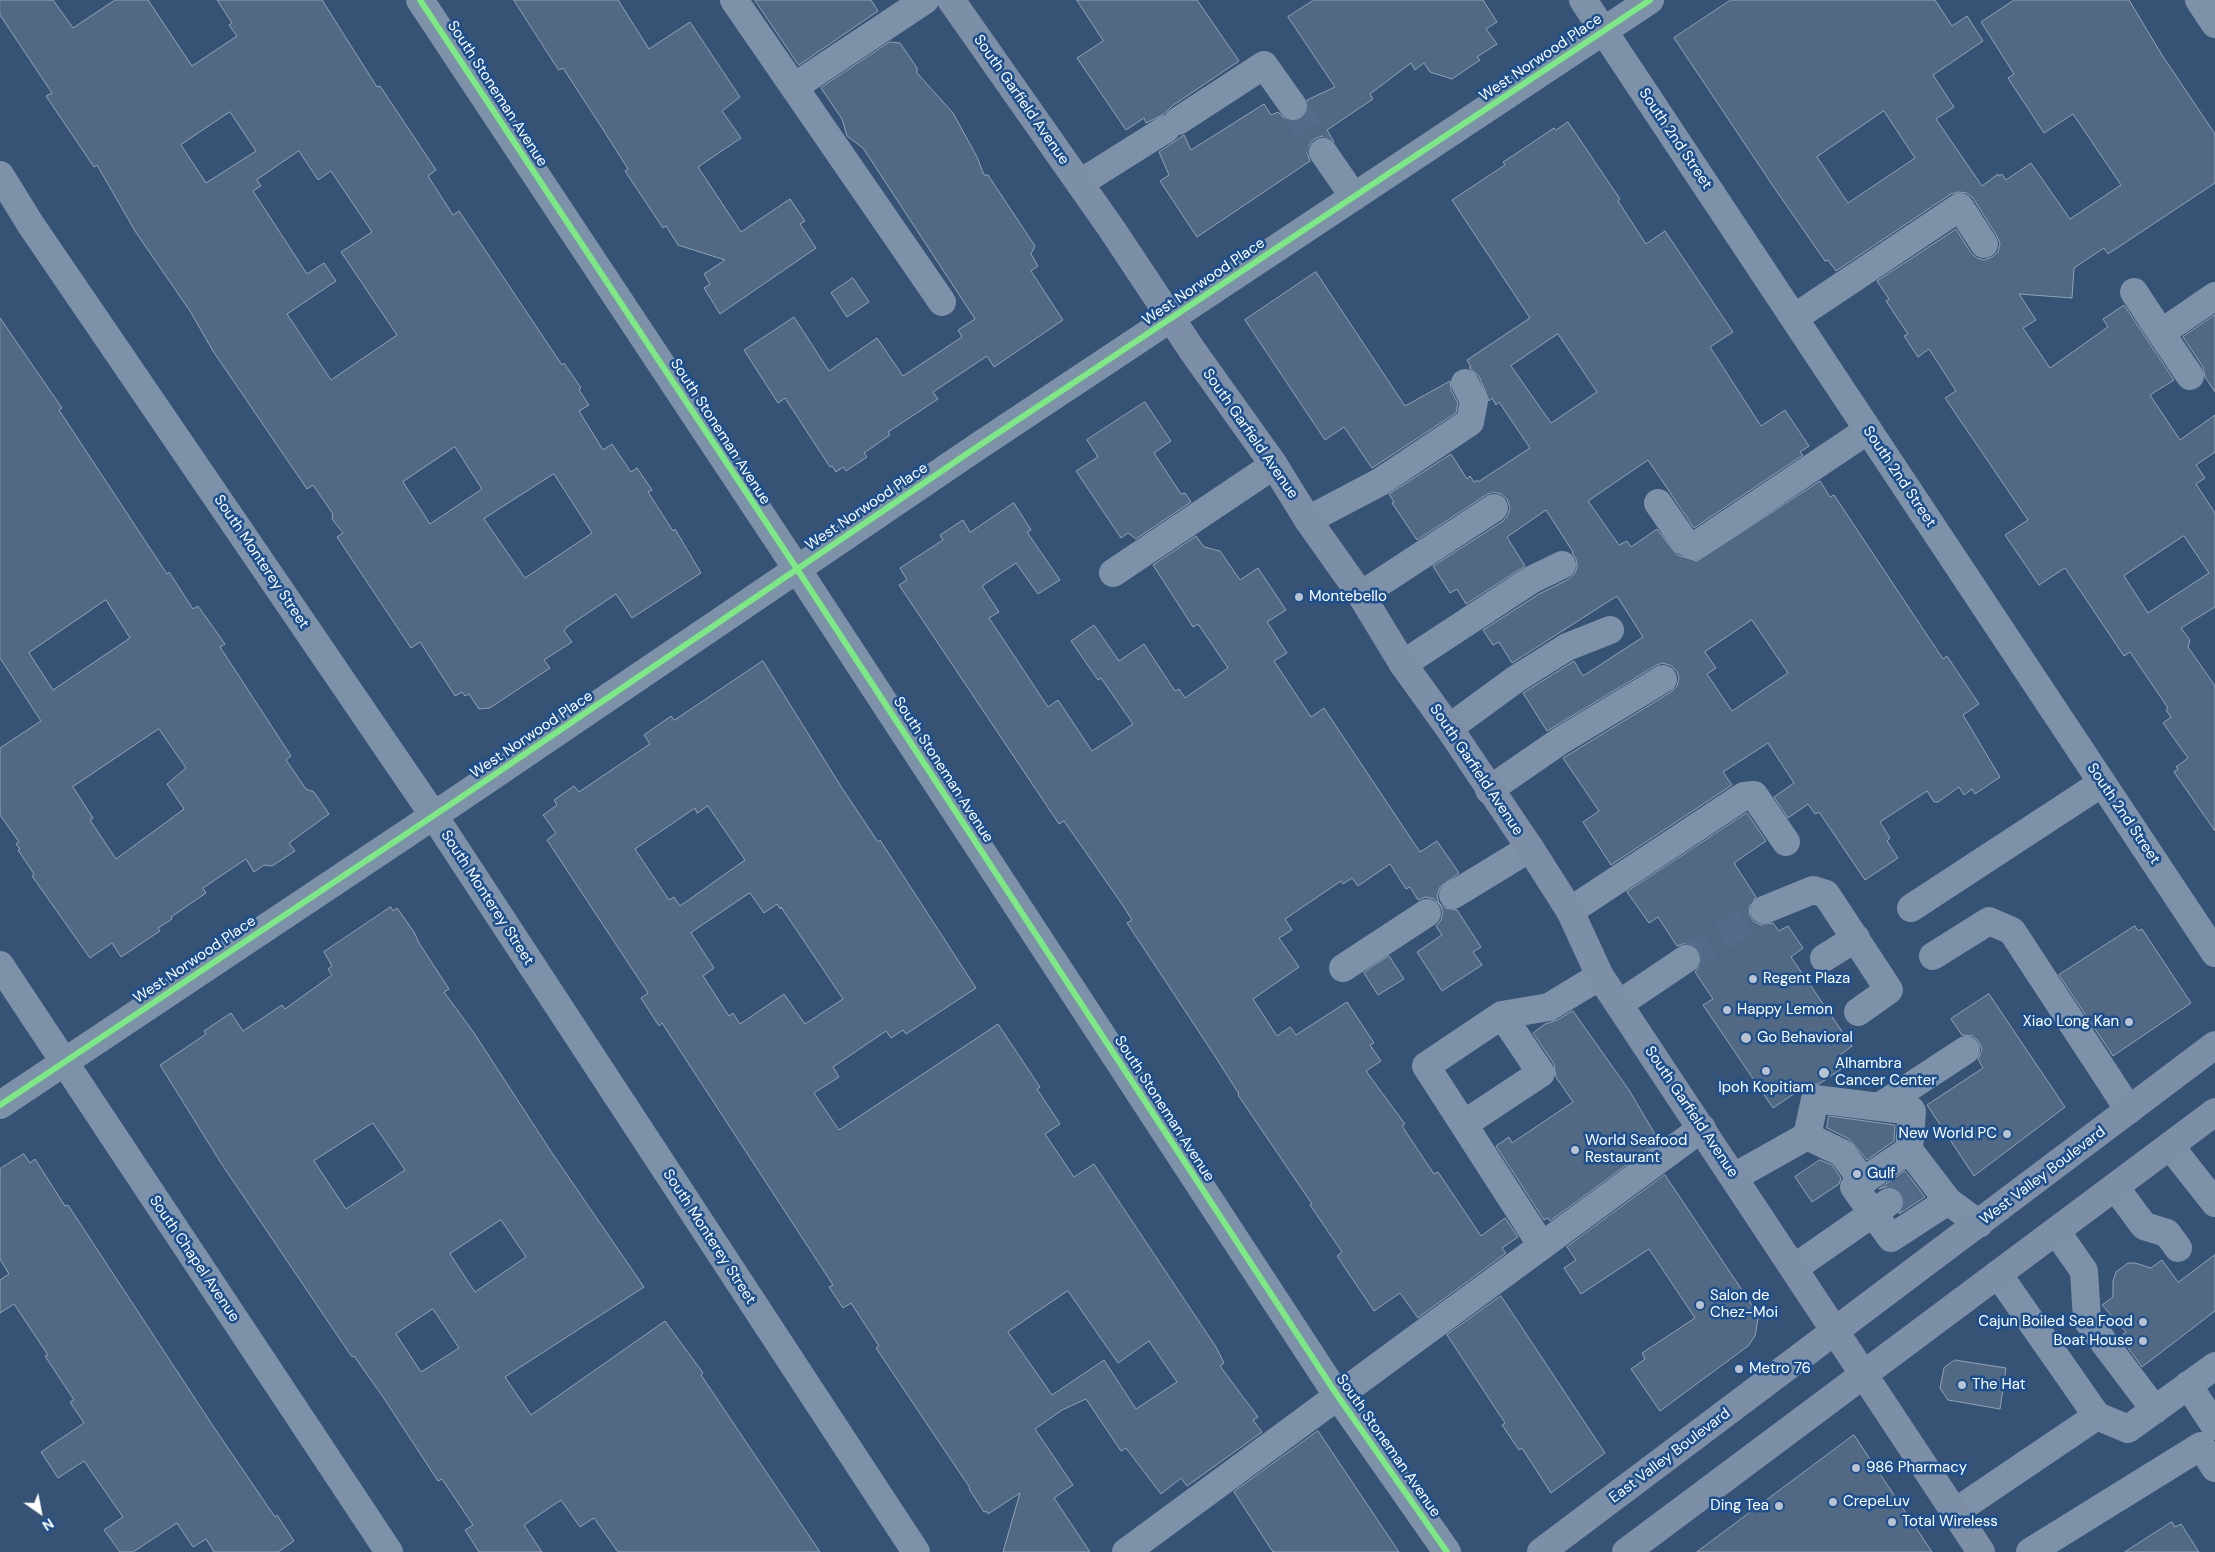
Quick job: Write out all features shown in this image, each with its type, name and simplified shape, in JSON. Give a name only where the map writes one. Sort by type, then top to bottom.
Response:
[{"type":"main road","name":"South Garfield Avenue","points":[[951,0],[1080,183],[1192,350],[1274,466],[1308,520],[1361,596],[1403,664],[1449,728],[1489,790],[1530,848],[1570,911],[1600,976],[1981,1552]]},
{"type":"main road","name":"West Valley Boulevard","points":[[1835,1330],[1870,1306],[2215,1045]]},
{"type":"main road","points":[[1626,1552],[2215,1112]]},
{"type":"main road","name":"East Valley Boulevard","points":[[1541,1552],[1799,1360],[1835,1330]]},
{"type":"street","name":"South Stoneman Avenue","points":[[420,0],[797,570],[1337,1395],[1447,1552]]},
{"type":"street","points":[[734,0],[942,302]]},
{"type":"street","points":[[794,88],[925,0]]},
{"type":"street","name":"South 2nd Street","points":[[1583,0],[2215,953]]},
{"type":"street","name":"West Norwood Place","points":[[0,1105],[434,816],[976,447],[1172,319],[1650,0]]},
{"type":"street","points":[[2199,0],[2215,24]]},
{"type":"street","points":[[1080,183],[1264,65],[1293,106]]},
{"type":"street","points":[[1323,152],[1354,197]]},
{"type":"street","name":"South Monterey Street","points":[[0,175],[31,225],[434,816],[916,1552]]},
{"type":"street","points":[[1794,318],[1960,207],[1984,244]]},
{"type":"street","points":[[2134,292],[2190,376]]},
{"type":"street","points":[[2161,333],[2215,296]]},
{"type":"street","points":[[1308,520],[1380,482],[1470,422],[1474,401],[1465,383]]},
{"type":"street","points":[[1658,503],[1684,541],[1695,546],[1868,430]]},
{"type":"street","points":[[1113,573],[1274,466]]},
{"type":"street","points":[[1361,596],[1494,508]]},
{"type":"street","points":[[1403,664],[1531,580],[1562,565]]},
{"type":"street","points":[[1449,728],[1516,679],[1567,647],[1610,630]]},
{"type":"street","points":[[1489,790],[1560,741],[1663,679]]},
{"type":"street","points":[[1911,908],[2102,783]]},
{"type":"street","points":[[1570,911],[1744,796],[1754,795],[1786,842]]},
{"type":"street","points":[[1453,895],[1530,848]]},
{"type":"street","points":[[1764,910],[1813,890],[1826,894],[1889,990],[1858,1012]]},
{"type":"street","points":[[1343,968],[1427,914]]},
{"type":"street","points":[[1933,956],[1989,921],[2012,931],[2130,1110]]},
{"type":"street","points":[[1824,958],[1856,938]]},
{"type":"street","points":[[1619,1004],[1686,959]]},
{"type":"street","name":"South Chapel Avenue","points":[[0,965],[389,1552]]},
{"type":"street","points":[[1542,1246],[1426,1066],[1502,1015],[1549,1007],[1600,976]]},
{"type":"street","points":[[1464,1124],[1541,1073],[1502,1015]]},
{"type":"street","points":[[1879,1107],[1966,1050]]},
{"type":"street","points":[[1734,1177],[1807,1136],[1815,1099],[1912,1111],[1909,1150],[1922,1180],[1979,1224]]},
{"type":"street","points":[[1126,1552],[1702,1128]]},
{"type":"street","points":[[1807,1136],[1842,1153],[1863,1181]]},
{"type":"street","points":[[2170,1146],[2215,1203]]},
{"type":"street","points":[[1909,1150],[1854,1187],[1881,1208],[1891,1238],[1948,1201]]},
{"type":"street","points":[[2115,1187],[2144,1226],[2167,1233],[2178,1248]]},
{"type":"street","points":[[1794,1268],[1881,1208]]},
{"type":"street","points":[[2056,1231],[2084,1271],[2087,1320],[2154,1410]]},
{"type":"street","points":[[1998,1274],[2097,1416],[2128,1429],[2215,1366]]},
{"type":"street","points":[[2188,1386],[2215,1426]]},
{"type":"street","points":[[1955,1512],[2097,1416]]},
{"type":"street","points":[[2030,1552],[2201,1446],[2215,1468]]},
{"type":"building","points":[[0,0],[53,0],[73,28],[115,0],[148,0],[192,66],[237,36],[229,25],[232,23],[217,0],[322,0],[377,87],[380,86],[436,170],[428,176],[453,215],[459,211],[562,365],[564,363],[581,388],[579,390],[589,405],[579,411],[603,450],[612,444],[631,472],[637,468],[652,490],[648,492],[673,531],[675,529],[701,573],[632,618],[616,594],[567,627],[564,631],[572,642],[544,660],[550,668],[490,708],[479,709],[469,694],[465,696],[462,692],[455,696],[420,642],[411,648],[337,537],[343,533],[332,519],[333,514],[313,485],[307,489],[213,351],[190,311],[135,231],[97,165],[94,167],[46,96],[52,93],[0,15]],"holes":[[[230,112],[256,151],[206,183],[181,145]],[[299,151],[318,180],[331,171],[372,232],[341,252],[397,335],[331,380],[287,314],[336,281],[324,263],[307,274],[253,191],[261,186],[257,180]],[[455,447],[482,489],[430,524],[403,482]],[[554,474],[592,533],[525,578],[484,519]]]},
{"type":"building","points":[[514,0],[618,0],[649,49],[690,22],[740,97],[722,111],[741,138],[698,167],[741,232],[790,199],[805,221],[800,224],[816,248],[720,314],[704,288],[710,284],[704,274],[725,260],[678,245],[666,226],[663,228],[625,171],[628,169],[563,68],[559,70]]},
{"type":"building","points":[[755,0],[871,0],[878,11],[799,65]]},
{"type":"building","points":[[1077,0],[1197,0],[1239,61],[1172,106],[1164,114],[1146,123],[1144,118],[1126,130],[1077,58],[1103,41]]},
{"type":"building","points":[[1314,0],[1483,0],[1497,22],[1486,29],[1497,44],[1477,57],[1480,60],[1452,79],[1430,72],[1424,63],[1415,70],[1411,63],[1370,94],[1373,99],[1327,130],[1334,142],[1322,136],[1314,139],[1309,145],[1307,153],[1310,161],[1197,237],[1160,181],[1169,175],[1159,152],[1184,135],[1191,150],[1264,104],[1271,115],[1278,112],[1286,120],[1295,121],[1307,113],[1307,100],[1335,87],[1288,17]]},
{"type":"building","points":[[1731,0],[1935,0],[1952,26],[1967,16],[1983,41],[1933,75],[1954,107],[1936,119],[1982,186],[1998,174],[1999,176],[2002,174],[2006,180],[2031,163],[2070,219],[2121,185],[2073,114],[2044,133],[2008,78],[2014,74],[1981,22],[2014,0],[2129,0],[2162,55],[2215,134],[2215,183],[2108,254],[2104,248],[2074,268],[2072,298],[2019,294],[2036,320],[2023,328],[2050,368],[2108,327],[2103,319],[2124,305],[2174,380],[2150,395],[2180,440],[2215,415],[2215,452],[2196,465],[2205,478],[2196,484],[2215,513],[2215,607],[2181,628],[2190,640],[2188,647],[2215,686],[2215,831],[2174,772],[2178,769],[2176,767],[2188,758],[2163,723],[2171,717],[2166,710],[2168,708],[2130,652],[2124,656],[2065,568],[2039,585],[2005,535],[2028,520],[1945,398],[1956,391],[1929,349],[1918,357],[1904,336],[1908,334],[1886,301],[1889,299],[1877,281],[1956,229],[1971,253],[1977,258],[1984,260],[1998,252],[2000,244],[1997,236],[1973,198],[1967,193],[1951,194],[1836,271],[1828,260],[1825,261],[1674,38]],"holes":[[[1884,111],[1915,158],[1848,203],[1817,157]],[[2184,536],[2209,573],[2148,613],[2124,576]]]},
{"type":"building","points":[[890,42],[900,43],[917,68],[917,73],[953,113],[977,157],[984,175],[988,175],[1035,246],[1031,254],[1038,266],[1031,271],[1063,320],[994,367],[987,356],[933,392],[938,399],[888,432],[890,435],[864,453],[867,457],[846,471],[843,467],[836,472],[832,466],[830,467],[785,398],[778,403],[744,350],[794,317],[829,371],[877,338],[903,376],[962,337],[958,330],[975,319],[863,148],[847,136],[842,119],[821,88]]},
{"type":"building","points":[[1568,122],[1620,199],[1618,201],[1646,244],[1665,231],[1733,332],[1710,347],[1761,426],[1785,410],[1809,446],[1800,452],[1803,455],[1694,528],[1648,460],[1588,501],[1619,545],[1627,541],[1631,547],[1657,529],[1677,555],[1697,561],[1820,481],[1830,497],[1834,495],[1943,659],[1947,656],[1979,704],[1963,715],[2000,777],[1975,794],[1972,789],[1964,795],[1959,787],[1938,802],[1934,802],[1927,791],[1880,822],[1890,838],[1887,841],[1898,858],[1865,880],[1819,812],[1815,814],[1808,804],[1788,818],[1774,797],[1794,783],[1768,743],[1723,772],[1732,785],[1611,865],[1583,822],[1599,811],[1563,758],[1671,692],[1677,686],[1679,678],[1677,671],[1670,665],[1662,663],[1655,666],[1547,731],[1523,693],[1574,661],[1583,676],[1643,637],[1617,596],[1512,663],[1499,642],[1493,645],[1483,630],[1539,594],[1569,579],[1575,573],[1577,567],[1573,552],[1546,510],[1507,537],[1525,566],[1466,604],[1457,589],[1450,593],[1433,566],[1503,521],[1508,515],[1510,508],[1507,499],[1501,494],[1493,492],[1486,495],[1417,540],[1392,503],[1394,502],[1389,494],[1451,454],[1467,479],[1470,476],[1474,482],[1477,480],[1478,482],[1530,448],[1499,402],[1496,405],[1492,398],[1489,401],[1479,376],[1469,368],[1471,367],[1467,360],[1530,318],[1452,200],[1505,165],[1503,162],[1554,128],[1556,130]],"holes":[[[1558,334],[1597,392],[1551,423],[1511,366]],[[1752,620],[1788,673],[1732,711],[1707,674],[1716,668],[1705,652]]]},
{"type":"building","points":[[1316,272],[1405,406],[1450,381],[1451,390],[1458,403],[1456,413],[1372,468],[1344,427],[1325,440],[1245,320]]},
{"type":"building","points":[[853,278],[869,302],[847,317],[831,293]]},
{"type":"building","points":[[2215,315],[2215,392],[2205,377],[2203,367],[2183,337]]},
{"type":"building","points":[[0,318],[62,408],[59,410],[167,574],[169,572],[193,609],[198,606],[225,644],[220,647],[291,756],[286,760],[306,789],[314,792],[329,814],[289,843],[295,851],[272,866],[264,865],[254,872],[246,859],[203,888],[206,893],[171,917],[172,919],[158,928],[160,931],[121,957],[112,943],[90,958],[32,876],[34,874],[18,850],[20,849],[16,844],[19,842],[0,815],[0,748],[41,721],[0,658]],"holes":[[[106,600],[130,638],[53,690],[29,653]],[[159,729],[186,768],[167,784],[184,809],[116,859],[90,820],[93,818],[73,787]]]},
{"type":"building","points":[[1145,402],[1171,441],[1154,453],[1181,494],[1185,493],[1191,502],[1136,539],[1128,533],[1121,538],[1076,471],[1098,457],[1087,440]]},
{"type":"building","points":[[1014,503],[1031,530],[1027,532],[1060,580],[1038,594],[1016,563],[982,586],[999,612],[989,618],[1048,707],[1058,700],[1092,751],[1133,724],[1101,678],[1098,680],[1071,641],[1094,625],[1119,661],[1144,644],[1175,691],[1179,689],[1185,698],[1228,668],[1198,624],[1193,627],[1153,565],[1196,536],[1204,547],[1220,551],[1240,580],[1258,568],[1286,610],[1267,622],[1287,653],[1274,661],[1311,717],[1324,708],[1420,852],[1437,841],[1459,873],[1440,887],[1437,896],[1439,903],[1445,908],[1457,910],[1481,947],[1473,952],[1482,965],[1442,991],[1417,952],[1442,935],[1436,926],[1441,920],[1443,912],[1440,905],[1434,899],[1426,897],[1418,900],[1410,887],[1406,889],[1390,864],[1358,886],[1352,878],[1343,884],[1341,881],[1285,919],[1292,930],[1279,938],[1299,967],[1253,999],[1277,1036],[1290,1027],[1296,1035],[1347,1002],[1374,1043],[1370,1045],[1381,1061],[1366,1071],[1405,1124],[1402,1126],[1434,1174],[1438,1172],[1481,1236],[1505,1218],[1518,1237],[1502,1248],[1506,1253],[1418,1318],[1400,1293],[1374,1311],[1337,1256],[1342,1252],[1310,1205],[1312,1204],[1238,1095],[1213,1053],[1127,923],[1132,920],[1124,907],[1064,821],[1059,824],[899,585],[907,580],[900,568],[943,540],[940,535],[963,520],[970,532]]},
{"type":"building","points":[[763,661],[840,785],[878,842],[880,840],[976,988],[906,1034],[903,1030],[891,1038],[886,1031],[833,1067],[839,1077],[814,1093],[839,1130],[998,1024],[1040,1087],[1037,1089],[1060,1124],[1045,1134],[1074,1177],[1094,1164],[1216,1347],[1224,1363],[1220,1366],[1258,1417],[1253,1420],[1262,1432],[1187,1486],[1181,1478],[1161,1494],[1126,1448],[1121,1451],[1086,1399],[1062,1410],[1035,1429],[1073,1485],[1054,1498],[1090,1552],[1003,1552],[1020,1493],[988,1514],[986,1511],[984,1512],[970,1488],[876,1348],[879,1346],[851,1303],[843,1308],[829,1287],[833,1285],[662,1023],[659,1026],[641,998],[648,993],[547,840],[556,833],[543,815],[557,805],[554,800],[574,786],[579,792],[650,744],[644,735],[671,716],[674,720]],"holes":[[[708,806],[745,860],[680,906],[674,897],[669,900],[635,849],[695,808],[697,813]],[[750,893],[764,913],[777,904],[780,909],[781,907],[843,999],[805,1024],[784,994],[740,1024],[733,1013],[729,1016],[703,976],[714,968],[691,933]],[[1068,1291],[1118,1363],[1149,1341],[1177,1382],[1136,1409],[1104,1360],[1052,1395],[1008,1332]]]},
{"type":"building","name":"Regent Plaza","points":[[1747,813],[1766,841],[1734,863],[1756,897],[1749,907],[1750,916],[1754,922],[1761,925],[1773,923],[1779,931],[1788,926],[1803,948],[1791,957],[1852,1046],[1840,1055],[1847,1065],[1819,1084],[1807,1085],[1773,1108],[1703,1005],[1713,999],[1695,972],[1700,966],[1702,958],[1699,950],[1693,945],[1685,943],[1677,946],[1658,917],[1649,923],[1627,892]]},
{"type":"building","points":[[391,907],[393,911],[397,908],[449,989],[444,992],[474,1033],[552,1153],[644,1287],[505,1377],[531,1415],[665,1321],[703,1373],[701,1375],[820,1552],[618,1552],[594,1518],[580,1527],[561,1500],[524,1525],[542,1552],[479,1552],[465,1530],[473,1525],[442,1479],[438,1481],[383,1397],[354,1356],[352,1357],[221,1163],[160,1065],[206,1034],[204,1031],[231,1013],[243,1031],[282,1005],[285,1009],[332,975],[328,969],[332,966],[324,952]],"holes":[[[373,1123],[405,1170],[346,1209],[314,1161]],[[501,1220],[526,1257],[475,1292],[450,1254]],[[433,1309],[459,1348],[421,1372],[396,1334]]]},
{"type":"building","points":[[2135,926],[2138,931],[2142,929],[2191,1003],[2113,1056],[2059,975]]},
{"type":"building","points":[[1389,956],[1404,979],[1378,995],[1364,973]]},
{"type":"building","points":[[1989,994],[2065,1107],[1974,1176],[1927,1105],[1983,1068],[1978,1059],[1982,1050],[1979,1042],[1973,1036],[1962,1035],[1951,1019]]},
{"type":"building","points":[[1573,1011],[1629,1090],[1659,1141],[1550,1221],[1548,1218],[1544,1220],[1496,1146],[1509,1137],[1512,1143],[1573,1102],[1556,1077],[1554,1064],[1533,1033],[1545,1024]]},
{"type":"building","points":[[1829,1116],[1895,1125],[1894,1141],[1867,1160],[1849,1139],[1827,1128]]},
{"type":"building","points":[[24,1154],[30,1163],[35,1159],[65,1206],[68,1205],[213,1426],[275,1517],[277,1515],[294,1541],[278,1552],[214,1552],[206,1539],[193,1547],[177,1523],[133,1552],[120,1552],[104,1530],[123,1517],[84,1461],[58,1478],[41,1452],[84,1423],[70,1402],[74,1400],[45,1356],[48,1355],[14,1304],[0,1313],[0,1280],[9,1274],[0,1259],[0,1169]]},
{"type":"building","points":[[1820,1160],[1832,1165],[1841,1178],[1839,1184],[1812,1202],[1795,1177]]},
{"type":"building","points":[[1905,1171],[1925,1197],[1899,1214],[1905,1201],[1902,1193],[1888,1186],[1879,1189]]},
{"type":"building","points":[[1665,1175],[1756,1311],[1758,1319],[1755,1336],[1748,1346],[1660,1411],[1631,1369],[1645,1359],[1642,1353],[1695,1318],[1649,1249],[1581,1294],[1564,1268],[1576,1260],[1567,1247]]},
{"type":"building","points":[[2215,1255],[2215,1311],[2142,1367],[2120,1337],[2126,1332],[2102,1305],[2113,1297],[2113,1281],[2116,1272],[2128,1263],[2151,1268],[2162,1260],[2178,1282]]},
{"type":"building","points":[[1501,1296],[1605,1453],[1551,1493],[1522,1448],[1519,1450],[1502,1425],[1505,1423],[1447,1335]]},
{"type":"building","points":[[1955,1360],[2006,1368],[2000,1409],[1948,1400],[1940,1388],[1944,1368]]},
{"type":"building","points":[[1318,1431],[1399,1552],[1273,1552],[1234,1492]]},
{"type":"building","points":[[1854,1435],[1932,1552],[1697,1552]]},
{"type":"building","points":[[2172,1522],[2175,1527],[2181,1524],[2199,1552],[2125,1552]]},
{"type":"tunnel","points":[[1293,106],[1323,152]]},
{"type":"tunnel","points":[[1686,959],[1764,910]]},
{"type":"tunnel","points":[[1889,1202],[1915,1184]]},
{"type":"cycle path","points":[[420,0],[797,569],[1337,1395],[1447,1552]]},
{"type":"cycle path","points":[[0,1105],[460,798],[977,447],[1650,0]]},
{"type":"place","name":"Montebello","points":[[1299,597]]},
{"type":"place","name":"Regent Plaza","points":[[1753,979]]},
{"type":"place","name":"Happy Lemon","points":[[1727,1010]]},
{"type":"place","name":"Xiao Long Kan","points":[[2129,1022]]},
{"type":"place","name":"Go Behavioral","points":[[1746,1038]]},
{"type":"place","name":"Ipoh Kopitiam","points":[[1766,1071]]},
{"type":"place","name":"Alhambra Cancer Center","points":[[1824,1073]]},
{"type":"place","name":"New World PC","points":[[2007,1134]]},
{"type":"place","name":"World Seafood Restaurant","points":[[1575,1150]]},
{"type":"place","name":"Gulf","points":[[1857,1174]]},
{"type":"place","name":"Salon de Chez-Moi","points":[[1700,1305]]},
{"type":"place","name":"Cajun Boiled Sea Food","points":[[2143,1322]]},
{"type":"place","name":"Boat House","points":[[2143,1341]]},
{"type":"place","name":"Metro 76","points":[[1739,1369]]},
{"type":"place","name":"The Hat","points":[[1962,1385]]},
{"type":"place","name":"986 Pharmacy","points":[[1856,1468]]},
{"type":"place","name":"CrepeLuv","points":[[1833,1502]]},
{"type":"place","name":"Ding Tea","points":[[1779,1506]]},
{"type":"place","name":"Total Wireless","points":[[1892,1522]]}]
